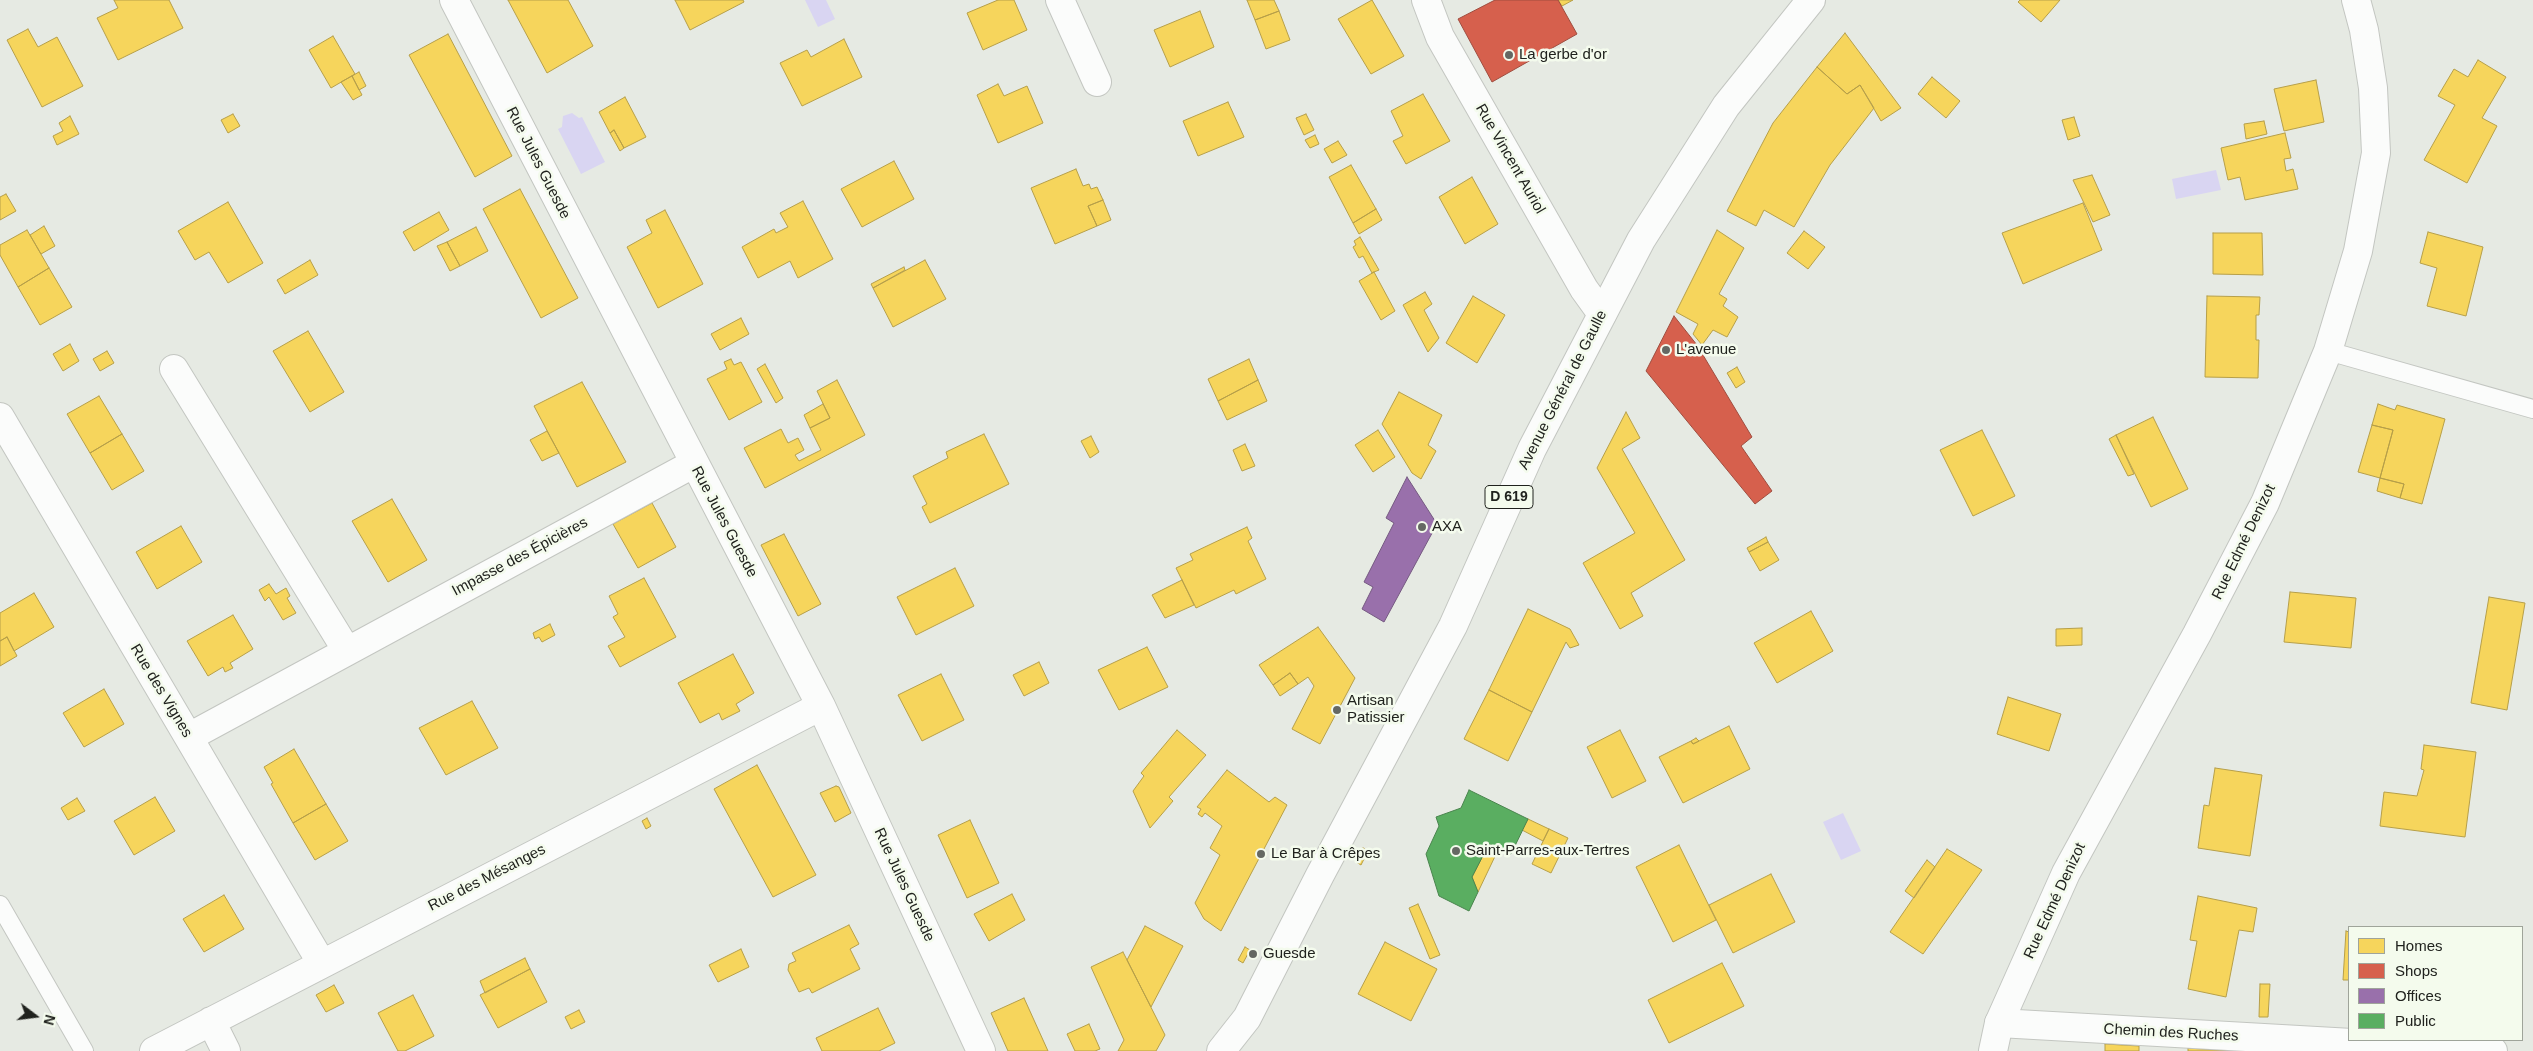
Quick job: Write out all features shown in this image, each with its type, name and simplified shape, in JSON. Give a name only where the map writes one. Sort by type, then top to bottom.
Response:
[{"type":"street","name":"Rue Jules Guesde","points":[[454,0],[693,464],[821,706],[981,1051]]},
{"type":"street","points":[[1060,0],[1096,82]]},
{"type":"street","name":"Rue Vincent Auriol","points":[[1426,0],[1445,46],[1584,289],[1602,314]]},
{"type":"street","name":"Avenue Général de Gaulle","points":[[1221,1051],[1247,1018],[1320,875],[1453,626],[1532,450],[1641,240],[1695,152],[1726,106],[1811,0]]},
{"type":"street","name":"Rue Edmé Denizot","points":[[1993,1051],[1999,1023],[2066,873],[2198,634],[2266,503],[2328,351],[2358,251],[2376,153],[2373,88],[2364,30],[2356,0]]},
{"type":"street","points":[[174,369],[347,651]]},
{"type":"street","name":"Rue des Vignes","points":[[0,417],[322,964]]},
{"type":"street","name":"Impasse des Épicières","points":[[189,737],[693,464]]},
{"type":"street","name":"Rue des Mésanges","points":[[154,1051],[821,706]]},
{"type":"street","name":"Avenue Général de Gaulle","points":[[1240,1051],[1247,1018]]},
{"type":"street","points":[[212,1021],[226,1051]]},
{"type":"street","name":"Chemin des Ruches","points":[[1999,1023],[2493,1051]]},
{"type":"lane","points":[[2328,351],[2533,409]]},
{"type":"lane","points":[[0,905],[84,1051]]},
{"type":"shaded area","points":[[805,0],[826,0],[835,19],[818,27]]},
{"type":"shaded area","points":[[572,113],[579,118],[582,117],[605,162],[581,174],[558,129],[562,127],[563,116]]},
{"type":"shaded area","points":[[2216,170],[2221,190],[2176,199],[2172,179]]},
{"type":"shaded area","points":[[1843,813],[1861,851],[1841,860],[1823,822]]},
{"type":"building: Homes","points":[[114,0],[169,0],[183,28],[118,60],[97,18],[118,8]]},
{"type":"building: Homes","points":[[508,0],[568,0],[593,46],[547,73]]},
{"type":"building: Homes","points":[[675,0],[743,0],[744,2],[690,30]]},
{"type":"building: Homes","points":[[998,0],[1014,0],[1027,30],[983,50],[967,13]]},
{"type":"building: Homes","points":[[1247,0],[1274,0],[1279,11],[1255,20]]},
{"type":"building: Homes","points":[[1372,0],[1404,56],[1371,74],[1338,19]]},
{"type":"building: Homes","points":[[1558,0],[1573,0],[1562,6]]},
{"type":"building: Homes","points":[[2020,0],[2060,0],[2041,22],[2018,2]]},
{"type":"building: Homes","points":[[1200,11],[1214,47],[1170,67],[1154,30]]},
{"type":"building: Homes","points":[[1279,11],[1290,40],[1266,49],[1255,20]]},
{"type":"building: Homes","points":[[28,29],[38,47],[57,37],[83,86],[42,107],[7,40]]},
{"type":"building: Homes","points":[[1845,33],[1901,108],[1881,121],[1860,85],[1847,94],[1817,67]]},
{"type":"building: Homes","points":[[448,34],[512,156],[475,177],[409,55]]},
{"type":"building: Homes","points":[[333,36],[355,74],[331,88],[309,50]]},
{"type":"building: Homes","points":[[844,39],[862,77],[802,106],[780,63],[807,50],[811,57]]},
{"type":"building: Homes","points":[[2478,60],[2506,77],[2482,118],[2497,126],[2467,183],[2424,160],[2455,105],[2438,96],[2454,69],[2468,77]]},
{"type":"building: Homes","points":[[1817,67],[1847,94],[1860,85],[1874,108],[1830,165],[1794,227],[1764,210],[1756,226],[1727,211],[1773,123]]},
{"type":"building: Homes","points":[[359,72],[366,86],[359,90],[352,76]]},
{"type":"building: Homes","points":[[352,76],[362,95],[353,100],[341,82]]},
{"type":"building: Homes","points":[[1932,77],[1960,101],[1946,118],[1918,94]]},
{"type":"building: Homes","points":[[2316,80],[2324,122],[2284,131],[2274,89]]},
{"type":"building: Homes","points":[[998,84],[1004,96],[1027,86],[1043,123],[998,143],[977,95]]},
{"type":"building: Homes","points":[[1423,94],[1450,141],[1406,164],[1393,141],[1403,136],[1391,111]]},
{"type":"building: Homes","points":[[625,97],[646,137],[624,148],[614,130],[610,133],[599,112]]},
{"type":"building: Homes","points":[[1228,102],[1244,137],[1198,156],[1183,121]]},
{"type":"building: Homes","points":[[233,114],[240,126],[228,133],[221,120]]},
{"type":"building: Homes","points":[[1306,114],[1314,130],[1304,135],[1296,118]]},
{"type":"building: Homes","points":[[70,116],[79,134],[57,145],[53,136],[63,131],[59,123]]},
{"type":"building: Homes","points":[[2074,117],[2080,136],[2068,140],[2062,120]]},
{"type":"building: Homes","points":[[2264,121],[2267,134],[2246,139],[2244,124]]},
{"type":"building: Homes","points":[[614,130],[624,148],[620,151],[610,133]]},
{"type":"building: Homes","points":[[2285,133],[2291,158],[2284,159],[2286,171],[2293,169],[2298,189],[2245,200],[2240,177],[2228,180],[2221,148]]},
{"type":"building: Homes","points":[[1315,135],[1319,144],[1310,148],[1305,140]]},
{"type":"building: Homes","points":[[1338,141],[1347,155],[1332,163],[1324,149]]},
{"type":"building: Homes","points":[[894,161],[914,199],[862,227],[841,189]]},
{"type":"building: Homes","points":[[1351,165],[1376,209],[1353,223],[1329,177]]},
{"type":"building: Homes","points":[[1076,169],[1083,186],[1089,184],[1091,189],[1097,187],[1103,200],[1088,206],[1097,226],[1055,244],[1031,188]]},
{"type":"building: Homes","points":[[2092,175],[2110,215],[2093,222],[2073,180]]},
{"type":"building: Homes","points":[[1472,177],[1498,224],[1465,244],[1439,197]]},
{"type":"building: Homes","points":[[520,189],[578,298],[541,318],[483,209]]},
{"type":"building: Homes","points":[[6,194],[16,211],[0,220],[0,197]]},
{"type":"building: Homes","points":[[1103,200],[1111,220],[1097,226],[1088,206]]},
{"type":"building: Homes","points":[[803,201],[833,259],[798,278],[790,261],[758,278],[742,247],[774,229],[776,233],[788,227],[780,213]]},
{"type":"building: Homes","points":[[228,202],[263,263],[228,283],[209,252],[195,260],[178,231]]},
{"type":"building: Homes","points":[[2083,203],[2102,250],[2023,284],[2002,233]]},
{"type":"building: Homes","points":[[1376,209],[1382,220],[1359,234],[1353,223]]},
{"type":"building: Homes","points":[[665,210],[703,284],[658,308],[627,247],[652,233],[646,220]]},
{"type":"building: Homes","points":[[439,212],[449,230],[414,251],[403,232]]},
{"type":"building: Homes","points":[[44,226],[55,246],[41,254],[30,235]]},
{"type":"building: Homes","points":[[476,227],[488,251],[460,266],[447,242]]},
{"type":"building: Homes","points":[[27,230],[49,268],[18,287],[0,255],[0,245]]},
{"type":"building: Homes","points":[[1717,230],[1744,248],[1719,294],[1727,299],[1723,306],[1738,317],[1727,337],[1713,330],[1702,345],[1693,334],[1698,324],[1676,312]]},
{"type":"building: Homes","points":[[1804,231],[1825,247],[1808,269],[1787,253]]},
{"type":"building: Homes","points":[[2428,232],[2483,247],[2466,316],[2427,306],[2437,268],[2420,263]]},
{"type":"building: Homes","points":[[2213,233],[2262,233],[2263,275],[2213,274]]},
{"type":"building: Homes","points":[[1360,237],[1379,270],[1372,273],[1363,256],[1359,258],[1353,247],[1356,245],[1354,241]]},
{"type":"building: Homes","points":[[447,242],[460,266],[450,271],[437,246]]},
{"type":"building: Homes","points":[[310,260],[318,275],[285,294],[277,280]]},
{"type":"building: Homes","points":[[925,260],[946,299],[893,327],[873,288]]},
{"type":"building: Homes","points":[[904,267],[905,270],[873,288],[871,284]]},
{"type":"building: Homes","points":[[49,268],[72,307],[40,325],[18,287]]},
{"type":"building: Homes","points":[[1374,272],[1395,311],[1381,320],[1359,281]]},
{"type":"building: Homes","points":[[1425,292],[1432,304],[1424,310],[1439,338],[1428,352],[1403,305]]},
{"type":"building: Homes","points":[[1473,296],[1505,315],[1477,363],[1446,343]]},
{"type":"building: Homes","points":[[2207,296],[2260,297],[2259,315],[2256,315],[2256,340],[2259,340],[2258,378],[2205,377]]},
{"type":"building: Homes","points":[[741,318],[749,334],[720,350],[711,334]]},
{"type":"building: Homes","points":[[308,331],[344,392],[310,412],[273,351]]},
{"type":"building: Homes","points":[[70,344],[79,361],[63,371],[53,354]]},
{"type":"building: Homes","points":[[107,351],[114,363],[100,371],[93,359]]},
{"type":"building: Homes","points":[[731,359],[734,365],[741,362],[762,402],[729,420],[707,379],[727,369],[724,362]]},
{"type":"building: Homes","points":[[1249,359],[1258,380],[1218,401],[1208,379]]},
{"type":"building: Homes","points":[[765,364],[783,398],[776,403],[757,369]]},
{"type":"building: Homes","points":[[1737,367],[1745,382],[1736,388],[1727,373]]},
{"type":"building: Homes","points":[[837,380],[865,435],[765,488],[744,448],[781,429],[788,443],[798,438],[804,450],[795,455],[799,461],[821,450],[810,428],[830,418],[817,391]]},
{"type":"building: Homes","points":[[1258,380],[1267,401],[1227,420],[1218,401]]},
{"type":"building: Homes","points":[[582,382],[626,462],[577,487],[534,406]]},
{"type":"building: Homes","points":[[1399,392],[1442,415],[1428,445],[1436,451],[1421,479],[1412,473],[1382,424]]},
{"type":"building: Homes","points":[[99,396],[122,434],[90,453],[67,414]]},
{"type":"building: Homes","points":[[823,404],[830,418],[810,428],[804,415]]},
{"type":"building: Homes","points":[[2378,404],[2395,410],[2397,405],[2445,419],[2422,504],[2400,498],[2404,484],[2380,478],[2393,430],[2372,425]]},
{"type":"building: Homes","points":[[1626,412],[1640,438],[1622,449],[1685,560],[1631,593],[1643,616],[1620,629],[1583,563],[1635,533],[1597,468]]},
{"type":"building: Homes","points":[[2153,417],[2188,489],[2151,507],[2116,435]]},
{"type":"building: Homes","points":[[2372,425],[2393,430],[2380,478],[2358,472]]},
{"type":"building: Homes","points":[[1378,430],[1395,457],[1373,472],[1355,445]]},
{"type":"building: Homes","points":[[1982,430],[2015,496],[1973,516],[1940,450]]},
{"type":"building: Homes","points":[[547,431],[559,453],[542,461],[530,440]]},
{"type":"building: Homes","points":[[122,434],[144,471],[112,490],[90,453]]},
{"type":"building: Homes","points":[[984,434],[1009,484],[930,523],[922,507],[927,504],[913,476],[948,458],[946,452]]},
{"type":"building: Homes","points":[[2116,435],[2134,474],[2128,476],[2109,439]]},
{"type":"building: Homes","points":[[1091,436],[1099,452],[1090,458],[1081,441]]},
{"type":"building: Homes","points":[[1245,444],[1255,466],[1242,471],[1233,450]]},
{"type":"building: Homes","points":[[2380,478],[2404,484],[2400,498],[2377,491]]},
{"type":"building: Homes","points":[[392,499],[427,560],[388,582],[352,521]]},
{"type":"building: Homes","points":[[652,503],[676,547],[638,568],[613,524]]},
{"type":"building: Homes","points":[[181,526],[202,562],[157,589],[136,552]]},
{"type":"building: Homes","points":[[1247,527],[1252,538],[1248,541],[1266,579],[1236,594],[1234,590],[1196,608],[1176,568],[1193,560],[1190,554]]},
{"type":"building: Homes","points":[[784,534],[821,604],[798,616],[761,545]]},
{"type":"building: Homes","points":[[1766,537],[1768,542],[1749,552],[1747,548]]},
{"type":"building: Homes","points":[[1768,542],[1779,560],[1760,571],[1749,552]]},
{"type":"building: Homes","points":[[955,568],[974,606],[916,635],[897,597]]},
{"type":"building: Homes","points":[[644,578],[676,637],[620,667],[608,646],[625,637],[613,617],[618,614],[609,596]]},
{"type":"building: Homes","points":[[1182,580],[1194,605],[1165,618],[1152,595]]},
{"type":"building: Homes","points":[[269,584],[276,594],[286,588],[290,596],[287,598],[296,613],[283,620],[269,597],[265,601],[259,590]]},
{"type":"building: Homes","points":[[2290,592],[2356,598],[2351,648],[2284,642]]},
{"type":"building: Homes","points":[[34,593],[54,627],[14,651],[7,637],[0,641],[0,613]]},
{"type":"building: Homes","points":[[2489,597],[2525,603],[2507,710],[2471,703]]},
{"type":"building: Homes","points":[[1528,609],[1570,629],[1579,645],[1570,648],[1566,642],[1532,712],[1489,690]]},
{"type":"building: Homes","points":[[1811,611],[1833,651],[1777,683],[1754,643]]},
{"type":"building: Homes","points":[[233,615],[253,649],[230,663],[233,668],[225,672],[223,667],[208,676],[187,641]]},
{"type":"building: Homes","points":[[550,624],[555,635],[542,642],[539,637],[535,639],[533,633]]},
{"type":"building: Homes","points":[[1318,627],[1355,678],[1320,744],[1292,729],[1314,686],[1308,677],[1298,684],[1290,673],[1273,685],[1259,665]]},
{"type":"building: Homes","points":[[2082,628],[2082,645],[2056,646],[2056,629]]},
{"type":"building: Homes","points":[[7,637],[17,656],[0,666],[0,641]]},
{"type":"building: Homes","points":[[1147,647],[1168,687],[1119,710],[1098,670]]},
{"type":"building: Homes","points":[[733,654],[754,693],[736,704],[740,711],[722,720],[719,713],[700,723],[678,683]]},
{"type":"building: Homes","points":[[1039,662],[1049,683],[1024,696],[1013,675]]},
{"type":"building: Homes","points":[[1290,673],[1298,684],[1280,696],[1273,685]]},
{"type":"building: Homes","points":[[941,674],[964,720],[922,741],[898,695]]},
{"type":"building: Homes","points":[[104,689],[124,724],[84,747],[63,713]]},
{"type":"building: Homes","points":[[1489,690],[1532,712],[1508,761],[1464,739]]},
{"type":"building: Homes","points":[[2008,697],[2061,714],[2049,751],[1997,734]]},
{"type":"building: Homes","points":[[472,701],[498,748],[446,775],[419,728]]},
{"type":"building: Homes","points":[[1729,726],[1750,769],[1683,803],[1659,757],[1691,741],[1693,744]]},
{"type":"building: Homes","points":[[1177,730],[1206,755],[1169,797],[1173,801],[1150,828],[1133,791],[1144,776],[1141,773]]},
{"type":"building: Homes","points":[[1620,730],[1646,781],[1612,798],[1587,747]]},
{"type":"building: Homes","points":[[1696,738],[1699,741],[1693,744],[1691,741]]},
{"type":"building: Homes","points":[[2424,745],[2476,752],[2465,837],[2380,826],[2384,792],[2417,796],[2424,770],[2421,769]]},
{"type":"building: Homes","points":[[294,749],[326,804],[293,823],[271,784],[273,783],[264,767]]},
{"type":"building: Homes","points":[[757,765],[816,875],[773,897],[714,789]]},
{"type":"building: Homes","points":[[2215,768],[2262,775],[2250,856],[2198,848],[2204,805],[2209,806]]},
{"type":"building: Homes","points":[[1227,770],[1269,802],[1275,797],[1287,805],[1221,931],[1204,919],[1195,903],[1220,855],[1210,848],[1222,826],[1205,813],[1202,817],[1198,814],[1201,809],[1197,807]]},
{"type":"building: Homes","points":[[836,786],[839,787],[851,813],[835,822],[820,793]]},
{"type":"building: Homes","points":[[155,797],[175,831],[134,855],[114,821]]},
{"type":"building: Homes","points":[[77,798],[85,811],[68,820],[61,808]]},
{"type":"building: Homes","points":[[326,804],[348,841],[315,860],[293,823]]},
{"type":"building: Homes","points":[[647,818],[651,826],[646,829],[642,821]]},
{"type":"building: Homes","points":[[1528,819],[1549,829],[1543,841],[1522,830]]},
{"type":"building: Homes","points":[[970,820],[999,883],[967,898],[938,835]]},
{"type":"building: Homes","points":[[1549,829],[1568,838],[1551,873],[1532,864]]},
{"type":"building: Homes","points":[[1489,844],[1499,848],[1478,892],[1472,877]]},
{"type":"building: Homes","points":[[1679,845],[1716,920],[1673,942],[1636,867]]},
{"type":"building: Homes","points":[[1363,848],[1368,851],[1361,865],[1356,862]]},
{"type":"building: Homes","points":[[1947,849],[1982,870],[1923,954],[1890,932]]},
{"type":"building: Homes","points":[[1927,860],[1935,867],[1914,898],[1905,891]]},
{"type":"building: Homes","points":[[1771,874],[1795,922],[1733,953],[1709,905]]},
{"type":"building: Homes","points":[[1012,894],[1025,920],[989,941],[974,914]]},
{"type":"building: Homes","points":[[224,895],[244,929],[204,952],[183,919]]},
{"type":"building: Homes","points":[[2198,896],[2257,908],[2253,932],[2239,930],[2226,997],[2188,989],[2197,941],[2190,940]]},
{"type":"building: Homes","points":[[1418,904],[1440,955],[1430,959],[1409,908]]},
{"type":"building: Homes","points":[[849,925],[859,944],[850,949],[860,969],[812,993],[809,988],[799,992],[788,970],[789,964],[796,961],[792,953]]},
{"type":"building: Homes","points":[[1145,926],[1183,946],[1151,1007],[1127,960]]},
{"type":"building: Homes","points":[[2346,931],[2348,932],[2348,980],[2343,980]]},
{"type":"building: Homes","points":[[1385,942],[1437,969],[1411,1021],[1358,994]]},
{"type":"building: Homes","points":[[1245,947],[1250,950],[1243,963],[1238,960]]},
{"type":"building: Homes","points":[[741,949],[749,967],[718,982],[709,965]]},
{"type":"building: Homes","points":[[1123,952],[1165,1035],[1156,1051],[1118,1051],[1124,1040],[1091,967]]},
{"type":"building: Homes","points":[[525,958],[530,969],[485,993],[480,981]]},
{"type":"building: Homes","points":[[1722,963],[1744,1006],[1669,1043],[1648,1000]]},
{"type":"building: Homes","points":[[530,969],[547,1002],[498,1028],[480,995]]},
{"type":"building: Homes","points":[[2260,984],[2270,984],[2268,1017],[2259,1017]]},
{"type":"building: Homes","points":[[334,985],[344,1003],[326,1012],[316,995]]},
{"type":"building: Homes","points":[[413,995],[434,1036],[405,1051],[398,1051],[378,1013]]},
{"type":"building: Homes","points":[[1024,998],[1048,1051],[1008,1051],[991,1013]]},
{"type":"building: Homes","points":[[878,1008],[895,1043],[879,1051],[822,1051],[816,1038]]},
{"type":"building: Homes","points":[[579,1010],[585,1022],[571,1029],[565,1017]]},
{"type":"building: Homes","points":[[1089,1024],[1100,1049],[1095,1051],[1075,1051],[1067,1034]]},
{"type":"building: Homes","points":[[2105,1044],[2139,1046],[2139,1051],[2105,1051]]},
{"type":"building: Homes","points":[[2188,1048],[2231,1051],[2188,1051]]},
{"type":"building: Shops","name":"La gerbe d'or","points":[[1495,0],[1558,0],[1577,34],[1492,82],[1458,19]]},
{"type":"building: Shops","points":[[1674,316],[1697,345],[1752,437],[1741,446],[1772,491],[1755,504],[1646,371]]},
{"type":"building: Offices","points":[[1407,477],[1437,524],[1384,622],[1362,609],[1373,587],[1364,582],[1394,523],[1386,518]]},
{"type":"building: Public","name":"Saint-Parres-aux-Tertres","points":[[1469,790],[1528,819],[1511,854],[1489,844],[1472,877],[1478,892],[1469,911],[1439,896],[1426,854],[1439,826],[1436,817],[1461,808]]},
{"type":"place","name":"La gerbe d'or","points":[[1509,55]]},
{"type":"place","name":"L'avenue","points":[[1666,350]]},
{"type":"place","name":"AXA","points":[[1422,527]]},
{"type":"place","name":"Artisan Patissier","points":[[1337,710]]},
{"type":"place","name":"Saint-Parres-aux-Tertres","points":[[1456,851]]},
{"type":"place","name":"Le Bar à Crêpes","points":[[1261,854]]},
{"type":"place","name":"Guesde","points":[[1253,954]]}]
